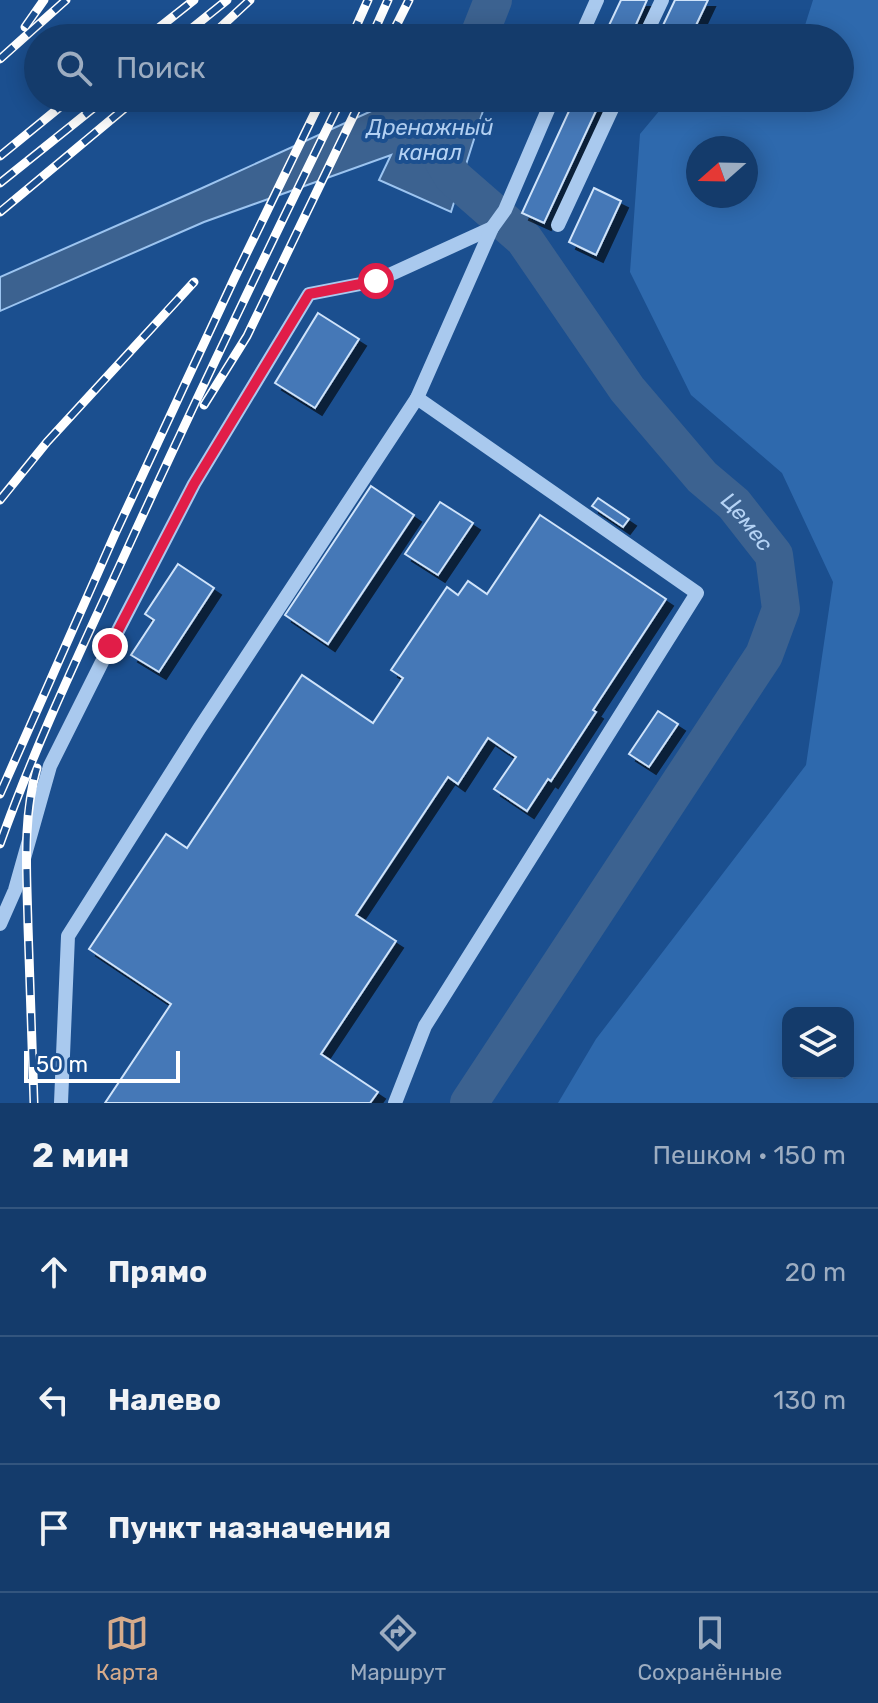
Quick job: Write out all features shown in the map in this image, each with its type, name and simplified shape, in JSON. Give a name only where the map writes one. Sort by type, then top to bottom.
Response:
[{"type":"street","points":[[586,24],[597,0]]},
{"type":"street","points":[[651,24],[662,0]]},
{"type":"street","points":[[61,1103],[68,936],[199,729],[417,398],[547,112]]},
{"type":"street","points":[[558,225],[610,112]]},
{"type":"street","points":[[0,924],[15,890],[50,766],[194,484],[309,294],[376,281],[494,226]]},
{"type":"street","points":[[395,1103],[425,1026],[697,593],[417,398]]},
{"type":"shaded area","points":[[813,0],[878,0],[878,1103],[558,1103],[596,1039],[806,765],[833,582],[782,473],[691,395],[630,272],[640,134],[658,112],[854,112],[854,24],[805,24]]},
{"type":"water","name":"Дренажный канал","points":[[369,112],[483,112],[451,212],[379,180],[391,155],[204,222],[0,311],[0,277]]},
{"type":"building","points":[[621,0],[647,0],[636,24],[610,24]]},
{"type":"building","points":[[675,0],[708,0],[697,24],[664,24]]},
{"type":"building","points":[[569,112],[596,112],[544,223],[522,213]]},
{"type":"building","points":[[594,188],[621,201],[596,255],[569,242]]},
{"type":"building","points":[[318,313],[359,339],[315,408],[275,383]]},
{"type":"building","points":[[371,486],[414,515],[328,644],[285,615]]},
{"type":"building","points":[[598,498],[629,519],[623,527],[592,506]]},
{"type":"building","points":[[440,502],[473,523],[438,575],[405,554]]},
{"type":"building","points":[[540,515],[666,599],[593,710],[596,712],[551,781],[548,779],[527,811],[494,789],[516,757],[488,738],[458,784],[448,777],[356,915],[396,941],[321,1054],[378,1092],[370,1103],[105,1103],[171,1004],[89,949],[166,834],[187,848],[302,675],[373,723],[403,678],[391,670],[447,587],[458,595],[468,581],[487,594]]},
{"type":"building","points":[[178,564],[214,588],[159,672],[131,655],[154,620],[145,614]]},
{"type":"building","points":[[658,711],[678,724],[649,767],[629,754]]},
{"type":"waterway","name":"Цемес","points":[[484,24],[493,0]]},
{"type":"waterway","name":"Цемес","points":[[447,112],[441,125],[444,162],[453,177],[524,239],[627,389],[702,477],[734,504],[774,555],[781,609],[764,655],[469,1103]]},
{"type":"railway","points":[[27,24],[44,0]]},
{"type":"railway","points":[[39,24],[66,0]]},
{"type":"railway","points":[[164,24],[194,0]]},
{"type":"railway","points":[[197,24],[227,0]]},
{"type":"railway","points":[[224,24],[250,0]]},
{"type":"railway","points":[[357,24],[368,0]]},
{"type":"railway","points":[[377,24],[388,0]]},
{"type":"railway","points":[[397,24],[409,0]]},
{"type":"railway","points":[[0,59],[24,38]]},
{"type":"railway","points":[[0,156],[54,112]]},
{"type":"railway","points":[[0,183],[89,112]]},
{"type":"railway","points":[[0,212],[120,112]]},
{"type":"railway","points":[[0,794],[115,534],[315,112]]},
{"type":"railway","points":[[0,844],[44,733],[92,626],[335,112]]},
{"type":"railway","points":[[204,405],[247,336],[355,112]]},
{"type":"railway","points":[[0,500],[47,442],[194,282]]},
{"type":"railway","points":[[34,1103],[26,847],[29,807],[37,768]]},
{"type":"route","points":[[110,646],[194,484],[309,294],[376,281]]}]
